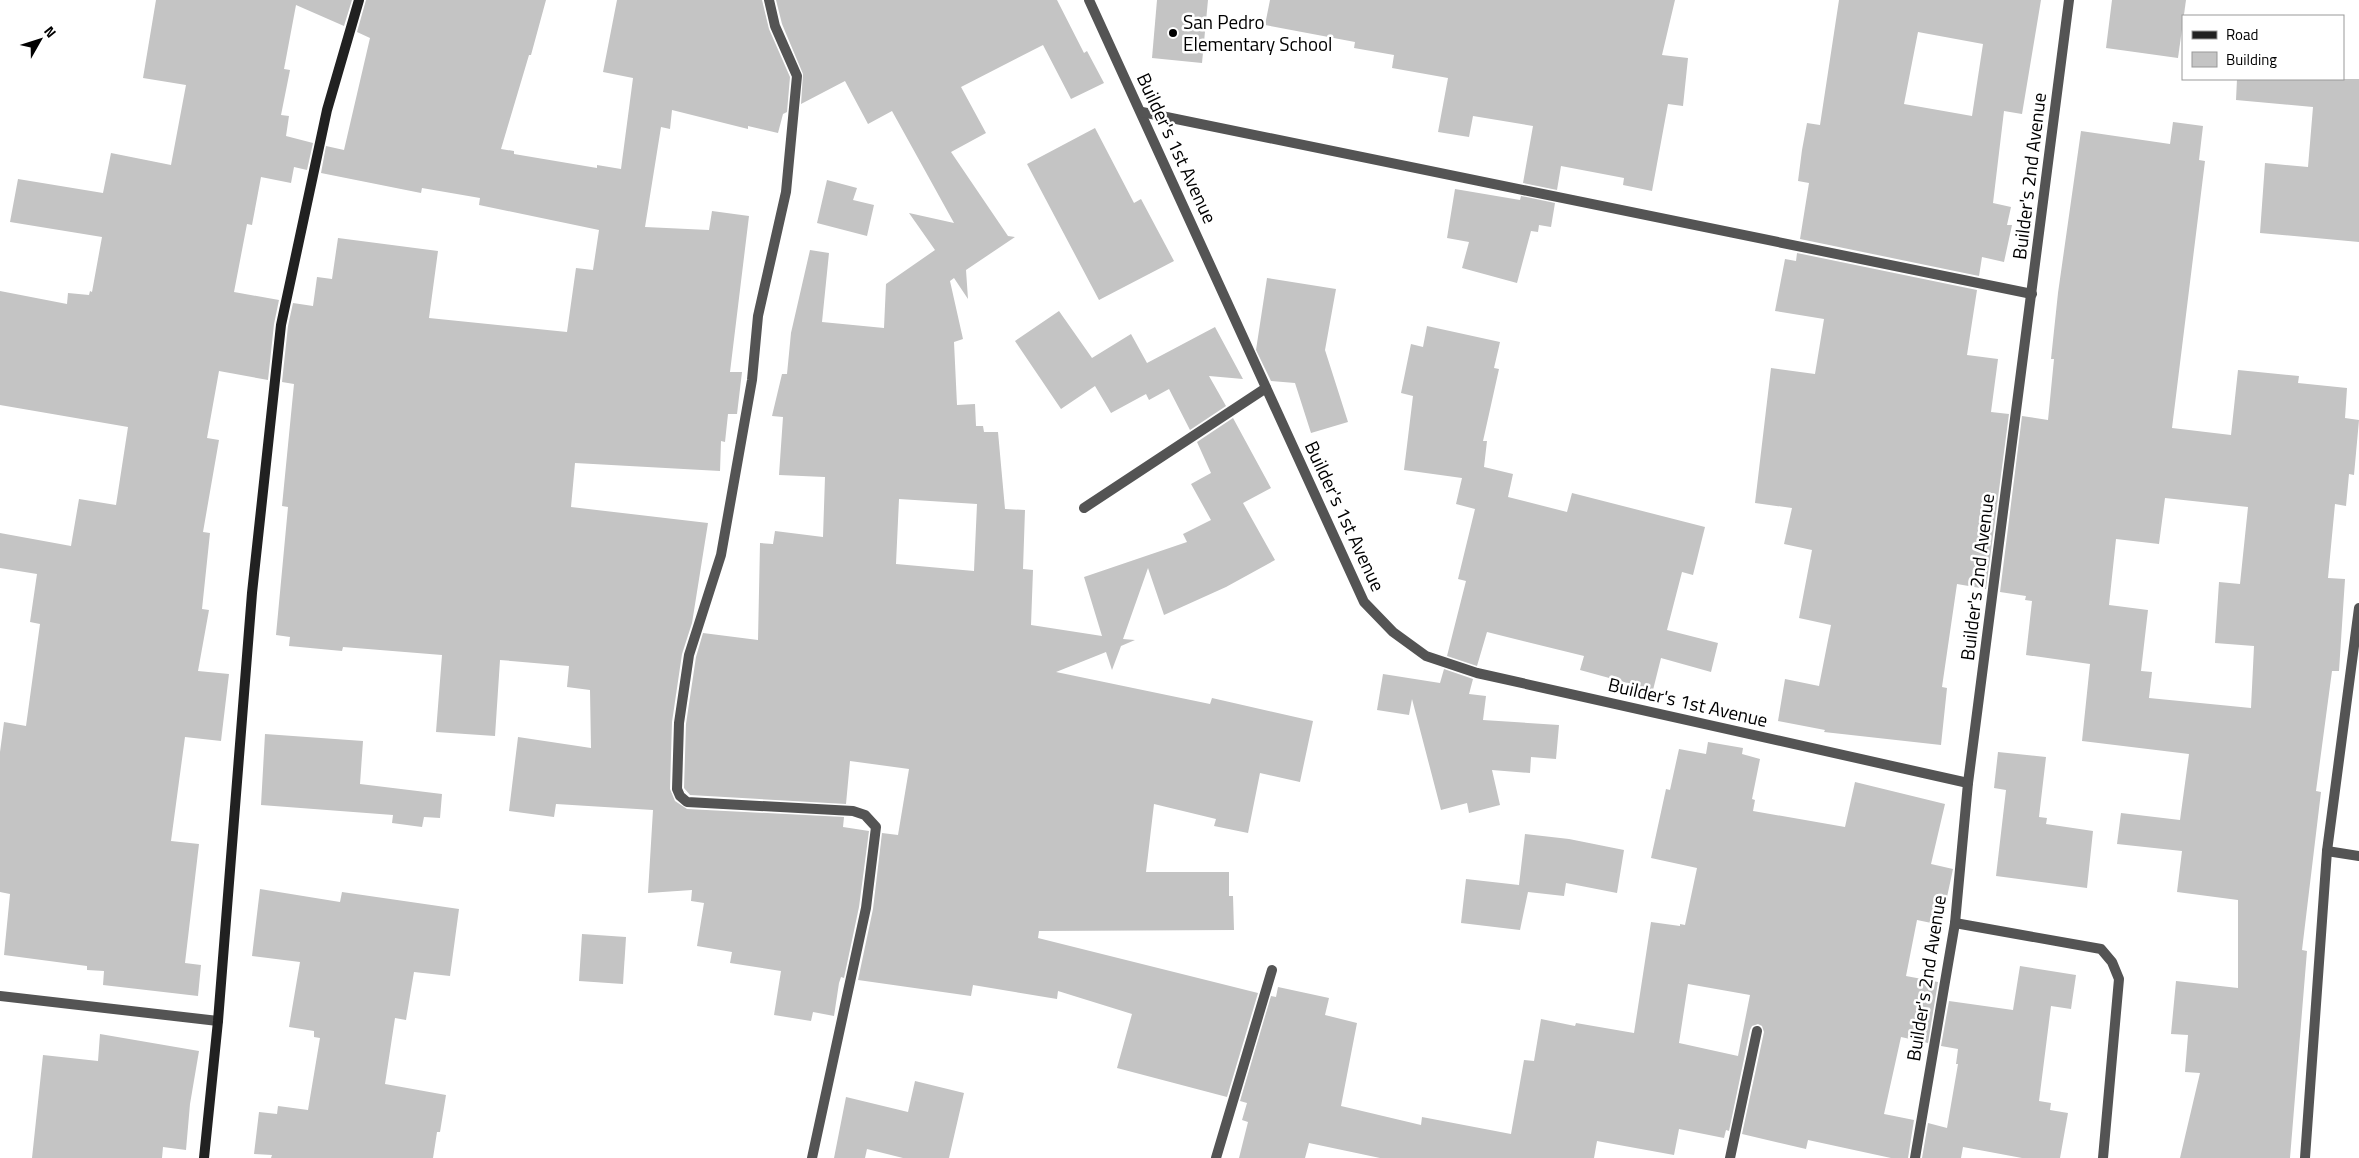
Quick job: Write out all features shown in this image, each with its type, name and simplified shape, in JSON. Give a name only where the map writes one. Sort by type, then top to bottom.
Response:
[{"type":"street","points":[[204,1158],[218,1021],[252,593],[281,325],[327,110],[359,0]]},
{"type":"street","points":[[769,0],[775,26],[797,76],[786,192],[758,316],[752,380],[721,555],[689,655],[679,723],[678,789],[680,796],[687,802],[853,811],[865,815],[876,827],[866,908],[812,1158]]},
{"type":"street","name":"Builder's 1st Avenue","points":[[1089,0],[1142,112],[1364,602],[1393,632],[1426,656],[1477,673],[1968,782]]},
{"type":"street","name":"Builder's 2nd Avenue","points":[[1915,1158],[1955,923],[1968,782],[2069,0]]},
{"type":"street","points":[[1142,112],[2032,294]]},
{"type":"street","points":[[1084,508],[1266,388]]},
{"type":"street","points":[[2305,1158],[2327,851],[2359,608]]},
{"type":"street","points":[[2327,851],[2359,856]]},
{"type":"street","points":[[1955,923],[2102,949],[2112,962],[2119,979],[2103,1158]]},
{"type":"street","points":[[1216,1158],[1272,970]]},
{"type":"street","points":[[0,996],[218,1021]]},
{"type":"street","points":[[1730,1158],[1757,1031]]},
{"type":"building","points":[[156,0],[352,0],[344,26],[296,5],[284,69],[290,70],[281,115],[289,116],[286,136],[313,143],[307,170],[294,167],[291,183],[261,177],[252,225],[247,224],[234,292],[279,300],[274,324],[268,380],[219,371],[207,438],[219,440],[203,532],[210,533],[202,609],[209,610],[198,671],[229,674],[221,741],[185,737],[171,841],[199,844],[185,963],[201,965],[198,996],[103,985],[104,971],[87,970],[87,966],[4,955],[10,894],[0,892],[0,752],[4,722],[26,726],[40,624],[30,622],[37,574],[0,568],[0,533],[71,546],[79,499],[116,505],[128,427],[0,405],[0,291],[67,304],[68,293],[89,295],[90,291],[92,292],[102,237],[10,222],[18,179],[103,193],[111,153],[171,165],[186,85],[143,78]]},
{"type":"building","points":[[366,0],[546,0],[531,55],[529,55],[501,149],[514,151],[514,154],[597,168],[597,165],[621,169],[633,78],[603,72],[617,0],[762,0],[769,29],[790,77],[787,112],[783,114],[778,133],[748,126],[748,129],[672,110],[670,129],[661,127],[645,227],[709,230],[712,211],[749,216],[730,372],[742,372],[737,414],[728,414],[725,442],[721,441],[720,471],[575,463],[571,507],[708,523],[692,623],[682,654],[672,722],[670,789],[675,801],[687,809],[844,817],[843,827],[869,831],[859,907],[844,978],[841,977],[839,983],[834,1016],[813,1012],[811,1021],[774,1015],[781,971],[730,963],[732,952],[697,946],[704,903],[691,901],[692,890],[648,893],[653,810],[556,804],[554,817],[509,811],[518,737],[591,748],[590,690],[567,687],[569,666],[500,660],[495,736],[436,732],[442,655],[343,647],[342,651],[289,646],[290,637],[276,635],[288,507],[282,506],[294,384],[282,382],[288,326],[293,303],[313,306],[317,277],[332,279],[338,238],[438,251],[429,318],[567,332],[576,268],[593,270],[599,230],[479,205],[480,198],[422,188],[421,193],[321,173],[326,146],[344,150],[370,38],[357,32]]},
{"type":"building","points":[[776,0],[1057,0],[1084,53],[1087,51],[1104,83],[1071,99],[1043,45],[961,87],[986,133],[951,152],[1008,236],[1015,237],[966,270],[968,299],[954,278],[950,281],[963,339],[954,342],[957,405],[975,404],[976,426],[983,426],[984,432],[998,432],[1005,509],[1025,510],[1023,569],[1033,570],[1031,625],[1102,636],[1084,577],[1187,542],[1183,534],[1211,520],[1191,484],[1211,473],[1197,442],[1233,418],[1271,488],[1243,503],[1275,560],[1226,587],[1164,615],[1148,568],[1123,639],[1135,640],[1121,646],[1112,670],[1106,652],[1056,672],[1210,704],[1212,698],[1313,721],[1300,782],[1260,773],[1248,833],[1214,826],[1216,819],[1154,804],[1146,872],[1229,872],[1229,896],[1233,896],[1234,930],[1039,931],[1038,938],[1258,993],[1227,1097],[1117,1068],[1132,1014],[1058,991],[1057,999],[973,985],[971,996],[858,980],[873,909],[882,833],[898,835],[909,769],[850,761],[846,804],[690,795],[684,788],[686,724],[696,657],[703,633],[758,640],[760,543],[773,544],[775,531],[823,537],[825,477],[779,475],[783,417],[772,416],[782,374],[787,374],[791,333],[810,250],[829,253],[822,322],[884,328],[886,284],[935,250],[909,213],[954,223],[892,111],[868,124],[845,81],[801,104],[803,74],[782,24]],"holes":[[[899,499],[977,504],[974,571],[896,564]]]},
{"type":"building","points":[[1157,0],[1208,0],[1202,63],[1152,58]]},
{"type":"building","points":[[1270,0],[1675,0],[1662,55],[1688,58],[1683,106],[1668,104],[1652,191],[1623,185],[1624,178],[1561,166],[1557,190],[1523,183],[1533,126],[1473,116],[1469,137],[1438,132],[1448,78],[1392,68],[1394,55],[1354,48],[1355,42],[1265,25]]},
{"type":"building","points":[[1839,0],[2041,0],[2022,114],[2004,111],[1993,203],[2011,207],[2007,225],[2012,225],[2004,262],[1982,257],[1979,276],[1800,239],[1809,183],[1798,181],[1802,150],[1807,123],[1820,125]],"holes":[[[1918,32],[1983,44],[1972,116],[1904,104]]]},
{"type":"building","points":[[2112,0],[2186,0],[2184,15],[2182,15],[2178,58],[2106,48]]},
{"type":"building","points":[[2359,79],[2359,242],[2260,233],[2265,163],[2308,167],[2313,107],[2236,100],[2237,80]]},
{"type":"building","points":[[2173,122],[2203,126],[2199,160],[2205,161],[2172,428],[2231,435],[2238,370],[2299,376],[2298,383],[2347,388],[2345,418],[2359,420],[2354,475],[2349,474],[2346,506],[2335,504],[2328,578],[2345,579],[2339,671],[2332,671],[2316,791],[2321,792],[2302,950],[2307,951],[2290,1158],[2180,1158],[2200,1073],[2185,1072],[2188,1035],[2171,1034],[2176,981],[2238,988],[2238,900],[2177,892],[2182,851],[2117,844],[2121,813],[2180,820],[2189,754],[2082,741],[2090,664],[2026,655],[2032,601],[2025,600],[2026,596],[2000,592],[2022,416],[2048,420],[2054,359],[2051,359],[2058,293],[2081,131],[2170,144]],"holes":[[[2165,498],[2248,507],[2240,584],[2219,582],[2215,643],[2254,646],[2251,708],[2149,698],[2152,672],[2141,671],[2148,610],[2109,605],[2116,539],[2159,544]]]},
{"type":"building","points":[[1095,128],[1134,203],[1141,199],[1174,261],[1099,300],[1027,164]]},
{"type":"building","points":[[827,180],[857,188],[853,200],[874,205],[867,236],[817,223]]},
{"type":"building","points":[[1455,189],[1520,200],[1521,196],[1555,203],[1551,227],[1539,225],[1538,232],[1531,231],[1517,283],[1462,268],[1469,242],[1447,238]]},
{"type":"building","points":[[1797,253],[1977,290],[1967,355],[1998,359],[1991,412],[2009,414],[1986,589],[1957,584],[1942,687],[1947,688],[1941,745],[1824,732],[1825,730],[1778,721],[1785,679],[1819,686],[1831,625],[1799,618],[1812,550],[1784,544],[1792,508],[1755,503],[1771,368],[1815,374],[1824,319],[1775,311],[1785,259],[1796,261]]},
{"type":"building","points":[[1267,278],[1336,289],[1325,350],[1348,422],[1311,433],[1295,383],[1271,381],[1256,350]]},
{"type":"building","points":[[1059,311],[1092,358],[1131,334],[1147,363],[1215,327],[1243,379],[1209,376],[1226,406],[1190,430],[1169,389],[1149,400],[1146,394],[1111,413],[1095,386],[1061,409],[1015,341]]},
{"type":"building","points":[[1427,326],[1500,342],[1494,368],[1499,369],[1483,441],[1487,441],[1484,467],[1513,474],[1508,497],[1567,512],[1572,493],[1705,527],[1693,575],[1682,572],[1667,630],[1718,643],[1711,672],[1661,658],[1653,690],[1580,670],[1584,656],[1487,632],[1477,666],[1447,656],[1466,581],[1458,579],[1475,509],[1456,504],[1462,478],[1404,470],[1413,396],[1401,393],[1411,344],[1423,347]]},
{"type":"building","points":[[1444,669],[1473,679],[1469,694],[1486,696],[1483,720],[1559,725],[1556,759],[1531,757],[1530,773],[1492,770],[1500,805],[1469,813],[1467,803],[1441,810],[1412,699],[1409,715],[1377,710],[1383,674],[1440,683]]},
{"type":"building","points":[[265,734],[363,741],[360,784],[442,794],[440,818],[424,817],[422,827],[392,823],[393,815],[261,805]]},
{"type":"building","points":[[1708,742],[1743,748],[1742,754],[1760,759],[1752,799],[1755,800],[1753,811],[1845,827],[1855,782],[1945,804],[1931,864],[1953,869],[1941,925],[1917,920],[1906,976],[1938,982],[1928,1043],[1901,1037],[1884,1114],[1914,1120],[1908,1158],[1891,1158],[1808,1140],[1806,1149],[1742,1134],[1764,1032],[1762,1026],[1758,1024],[1752,1026],[1750,1030],[1729,1131],[1726,1130],[1724,1138],[1679,1129],[1674,1155],[1597,1141],[1594,1158],[1380,1158],[1309,1143],[1305,1158],[1239,1158],[1248,1122],[1242,1120],[1247,1103],[1240,1101],[1271,996],[1276,997],[1278,987],[1329,998],[1325,1015],[1357,1023],[1341,1106],[1421,1125],[1422,1117],[1511,1134],[1524,1060],[1534,1061],[1541,1019],[1575,1026],[1576,1023],[1634,1033],[1651,922],[1685,925],[1697,868],[1651,858],[1666,789],[1670,790],[1679,749],[1706,754]],"holes":[[[1688,984],[1750,995],[1738,1056],[1679,1043]]]},
{"type":"building","points":[[1998,752],[2046,757],[2039,817],[2047,818],[2046,824],[2093,831],[2087,888],[1996,876],[2006,790],[1994,788]]},
{"type":"building","points":[[1525,834],[1569,839],[1624,850],[1617,893],[1566,883],[1564,896],[1528,892],[1520,930],[1461,923],[1466,879],[1519,885]]},
{"type":"building","points":[[260,889],[340,902],[342,892],[459,909],[450,976],[414,972],[406,1020],[395,1018],[385,1084],[446,1095],[440,1132],[437,1132],[433,1158],[271,1158],[272,1155],[254,1154],[259,1112],[277,1114],[278,1106],[308,1110],[320,1038],[314,1037],[314,1031],[289,1027],[300,962],[252,956]]},
{"type":"building","points":[[582,934],[626,937],[623,984],[579,981]]},
{"type":"building","points":[[2020,966],[2076,975],[2071,1009],[2051,1006],[2039,1101],[2051,1103],[2050,1110],[2068,1113],[2060,1158],[2022,1158],[1963,1147],[1961,1158],[1922,1158],[1928,1123],[1947,1128],[1958,1064],[1956,1064],[1958,1049],[1941,1046],[1949,1001],[2013,1010]]},
{"type":"building","points":[[100,1034],[199,1051],[190,1104],[186,1150],[163,1147],[162,1158],[32,1158],[43,1055],[98,1061]]},
{"type":"building","points":[[915,1081],[964,1093],[949,1158],[903,1158],[867,1149],[865,1158],[834,1158],[846,1097],[908,1112]]},
{"type":"place","name":"San Pedro Elementary School","points":[[1173,33]]}]
